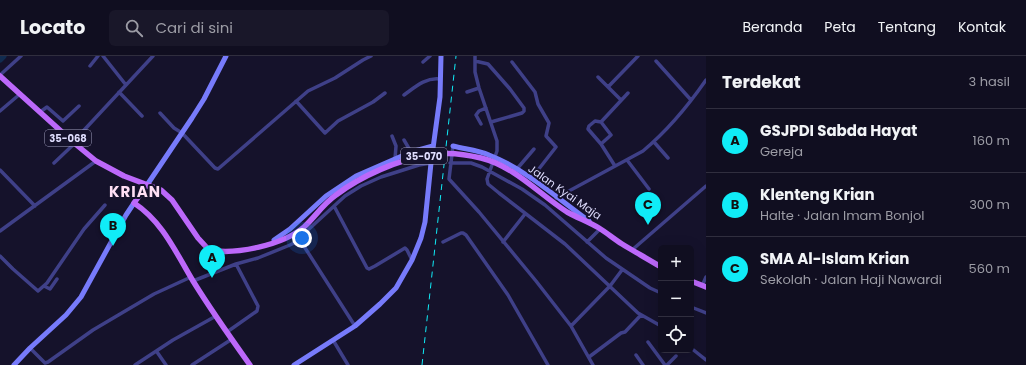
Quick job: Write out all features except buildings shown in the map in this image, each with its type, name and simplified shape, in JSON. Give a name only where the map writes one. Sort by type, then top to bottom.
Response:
[{"type":"main road","points":[[14,365],[66,315],[81,297],[126,215],[204,99],[226,56]]},
{"type":"main road","points":[[294,365],[355,326],[380,304],[396,288],[412,260],[421,238],[425,222],[440,97],[441,56]]},
{"type":"main road","name":"35-068","points":[[0,75],[74,143],[96,161],[115,172],[147,185]]},
{"type":"main road","name":"Jalan Kyai Maja","points":[[453,146],[487,154],[531,179],[554,200]]},
{"type":"main road","points":[[259,247],[277,240],[326,196],[359,182],[395,159],[411,152],[433,149]]},
{"type":"main road","name":"35-070","points":[[147,185],[161,190],[170,197],[198,238],[209,250],[224,252],[259,247],[287,238],[304,226],[334,195],[353,183],[396,164],[431,154],[462,155],[481,158],[495,163],[554,200],[568,212],[599,230]]},
{"type":"main road","points":[[134,203],[142,208],[158,224],[216,316],[250,365]]},
{"type":"main road","name":"Jalan Kyai Maja","points":[[599,230],[658,265]]},
{"type":"main road","points":[[694,282],[704,286]]},
{"type":"street","points":[[0,75],[21,56]]},
{"type":"street","points":[[90,66],[98,56]]},
{"type":"street","points":[[103,56],[126,85]]},
{"type":"street","points":[[54,163],[153,56]]},
{"type":"street","points":[[160,113],[217,169],[308,91],[335,78],[371,56]]},
{"type":"street","points":[[423,62],[430,56]]},
{"type":"street","points":[[608,87],[638,56]]},
{"type":"street","points":[[491,122],[522,113],[524,108],[488,64],[475,58],[475,72],[479,88],[497,141],[494,159],[487,179],[488,184],[565,244],[641,315],[658,324]]},
{"type":"street","points":[[656,61],[691,100]]},
{"type":"street","points":[[512,62],[534,92],[549,123],[546,136],[556,148],[531,179]]},
{"type":"street","points":[[598,77],[621,100]]},
{"type":"street","points":[[404,95],[421,82],[434,78],[440,79]]},
{"type":"street","points":[[554,200],[644,151],[654,142],[691,100],[706,80]]},
{"type":"street","points":[[467,92],[479,88]]},
{"type":"street","points":[[119,92],[142,116]]},
{"type":"street","points":[[296,101],[325,133],[338,121],[373,102],[385,93]]},
{"type":"street","points":[[600,122],[628,93]]},
{"type":"street","points":[[0,111],[20,94]]},
{"type":"street","points":[[40,112],[47,107],[63,121],[79,106]]},
{"type":"street","points":[[481,124],[476,115],[479,111],[486,108]]},
{"type":"street","points":[[601,144],[611,135],[600,122],[595,121],[588,128],[601,144],[615,166]]},
{"type":"street","points":[[392,136],[396,146],[395,159]]},
{"type":"street","points":[[404,140],[411,152]]},
{"type":"street","points":[[654,142],[668,158]]},
{"type":"street","points":[[453,146],[449,179],[536,281],[571,326],[593,365]]},
{"type":"street","points":[[516,170],[534,149]]},
{"type":"street","points":[[628,160],[649,189]]},
{"type":"street","points":[[0,231],[96,161]]},
{"type":"street","points":[[30,348],[46,362],[48,362],[92,330],[154,294],[192,279],[258,258],[300,240],[309,229],[359,182],[431,162]]},
{"type":"street","points":[[450,162],[472,163],[490,171],[522,189],[545,205],[606,258],[622,270],[658,291]]},
{"type":"street","points":[[0,172],[35,206]]},
{"type":"street","points":[[632,250],[706,186]]},
{"type":"street","points":[[46,287],[76,239],[105,205]]},
{"type":"street","points":[[334,206],[367,268],[374,266],[405,248],[408,250],[412,260]]},
{"type":"street","points":[[503,242],[525,214]]},
{"type":"street","points":[[588,241],[599,230]]},
{"type":"street","points":[[443,242],[461,233],[466,235],[508,295],[548,365]]},
{"type":"street","points":[[300,240],[355,326]]},
{"type":"street","points":[[0,256],[37,291],[46,287],[50,288],[56,279]]},
{"type":"street","points":[[227,332],[258,309],[258,306],[236,264]]},
{"type":"street","points":[[571,326],[610,286],[622,270]]},
{"type":"street","points":[[704,286],[706,277]]},
{"type":"street","points":[[694,308],[706,314]]},
{"type":"street","points":[[589,357],[621,333],[625,332],[641,315]]},
{"type":"street","points":[[135,365],[174,340],[216,316]]},
{"type":"street","points":[[192,365],[232,339]]},
{"type":"street","points":[[333,340],[348,365]]},
{"type":"street","points":[[648,342],[666,365],[676,356]]},
{"type":"street","points":[[694,350],[706,360]]},
{"type":"street","points":[[157,352],[166,365]]},
{"type":"street","points":[[636,355],[643,365]]},
{"type":"waterway","points":[[0,59],[3,56]]},
{"type":"railway","points":[[422,365],[456,56]]},
{"type":"place","name":"SMA Al-Islam Krian","points":[[648,225]]},
{"type":"place","name":"Klenteng Krian","points":[[113,246]]},
{"type":"place","name":"GSJPDI Sabda Hayat","points":[[212,278]]},
{"type":"district","name":"KRIAN","points":[[135,191]]}]
